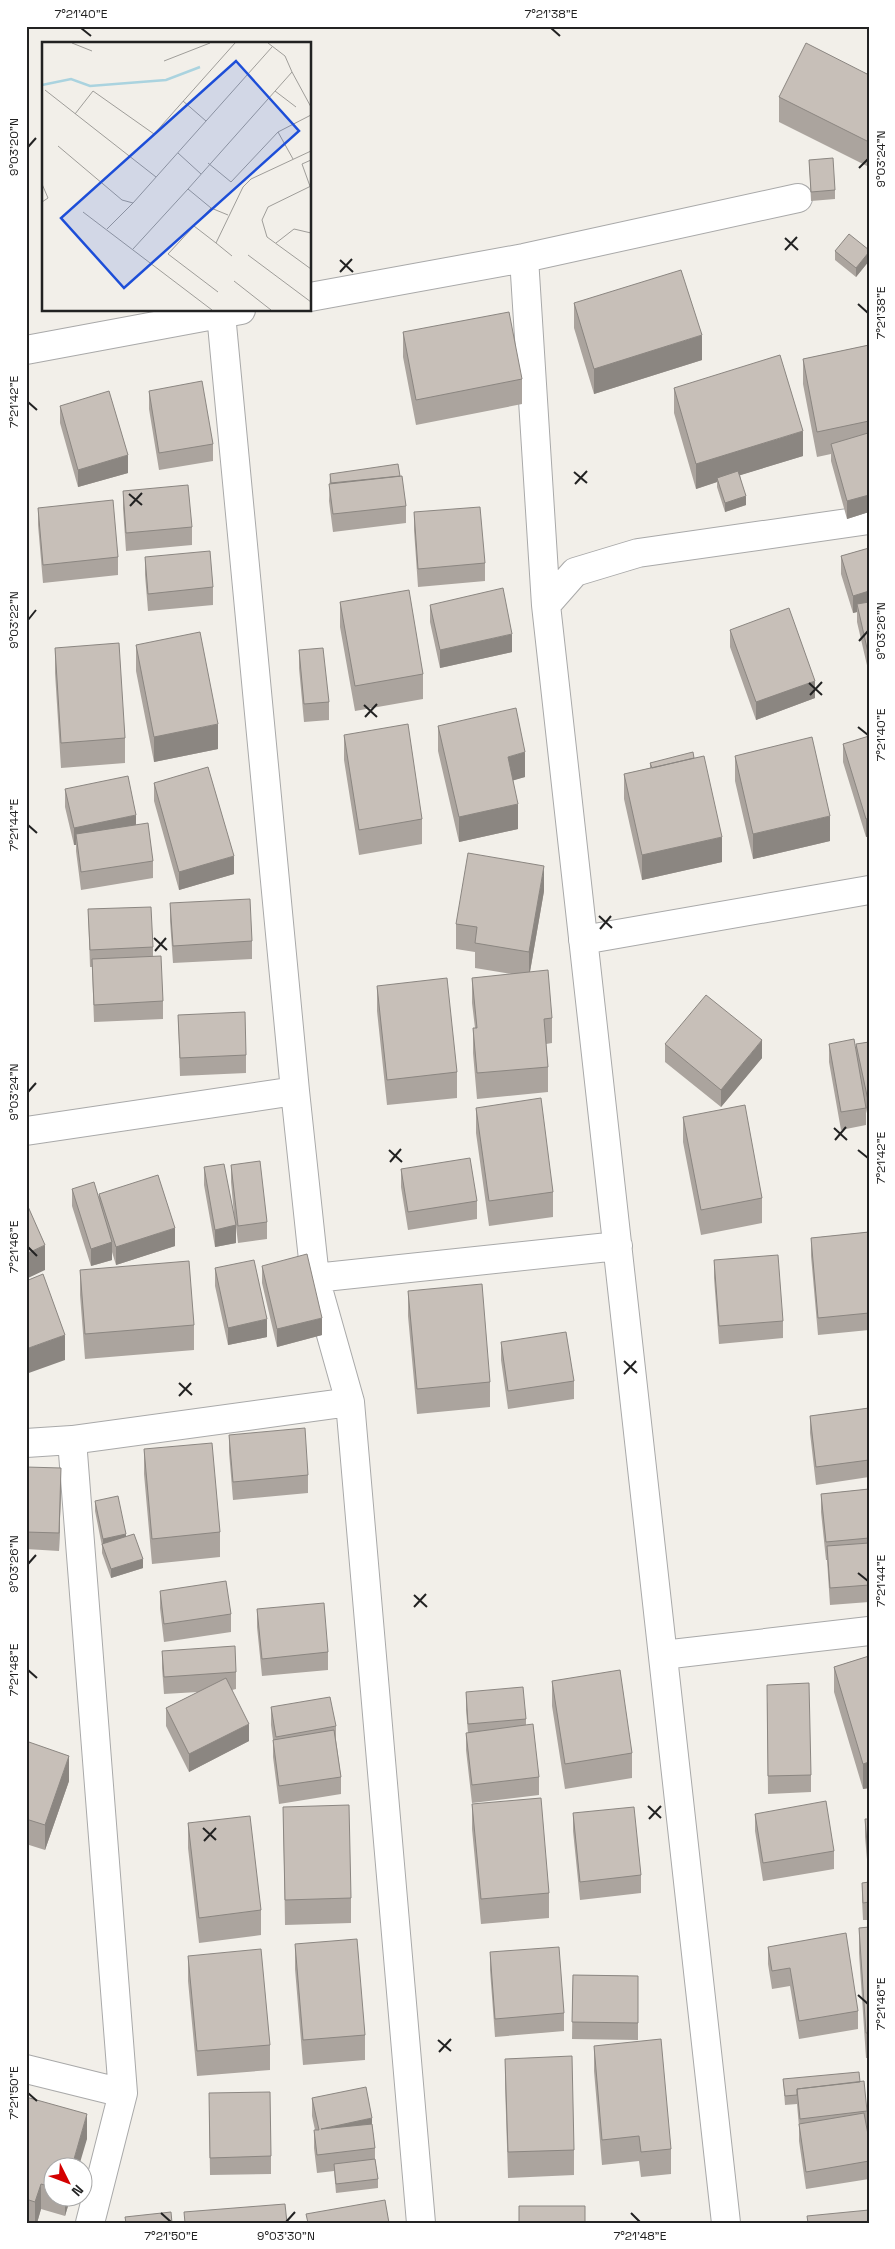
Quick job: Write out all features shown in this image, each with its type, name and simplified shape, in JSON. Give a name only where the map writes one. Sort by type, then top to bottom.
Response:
[{"type":"street","points":[[311,297],[524,258],[798,198]]},
{"type":"street","points":[[524,258],[546,605],[726,2223]]},
{"type":"street","points":[[26,350],[231,312],[295,1091],[315,1278],[350,1402],[422,2223]]},
{"type":"street","points":[[546,605],[576,572],[638,553],[869,520]]},
{"type":"street","points":[[583,940],[869,890]]},
{"type":"street","points":[[26,1130],[295,1091]]},
{"type":"street","points":[[315,1278],[618,1246]]},
{"type":"street","points":[[26,1443],[72,1440],[350,1402]]},
{"type":"street","points":[[72,1440],[123,2092],[90,2223]]},
{"type":"street","points":[[663,1656],[869,1631]]},
{"type":"street","points":[[26,2069],[123,2092]]},
{"type":"building","points":[[806,43],[869,75],[869,142],[779,97]]},
{"type":"building","points":[[833,158],[835,190],[811,192],[809,160]]},
{"type":"building","points":[[849,234],[869,250],[856,268],[835,251]]},
{"type":"building","points":[[681,270],[702,335],[594,369],[574,303]]},
{"type":"building","points":[[509,312],[522,379],[416,400],[403,332]]},
{"type":"building","points":[[869,345],[869,421],[817,432],[803,359]]},
{"type":"building","points":[[780,355],[803,431],[696,464],[674,388]]},
{"type":"building","points":[[202,381],[213,444],[159,453],[149,391]]},
{"type":"building","points":[[109,391],[128,455],[78,470],[60,406]]},
{"type":"building","points":[[868,433],[869,495],[847,501],[831,444]]},
{"type":"building","points":[[398,464],[400,476],[331,483],[330,474]]},
{"type":"building","points":[[738,471],[746,496],[725,503],[717,478]]},
{"type":"building","points":[[402,476],[406,506],[333,514],[329,484]]},
{"type":"building","points":[[188,485],[192,527],[126,533],[123,491]]},
{"type":"building","points":[[113,500],[118,557],[43,565],[38,508]]},
{"type":"building","points":[[480,507],[485,563],[418,569],[414,512]]},
{"type":"building","points":[[869,548],[869,591],[853,596],[841,556]]},
{"type":"building","points":[[210,551],[213,587],[148,594],[145,557]]},
{"type":"building","points":[[503,588],[512,634],[440,650],[430,605]]},
{"type":"building","points":[[409,590],[423,674],[355,686],[340,602]]},
{"type":"building","points":[[869,602],[869,657],[857,604]]},
{"type":"building","points":[[789,608],[815,681],[756,702],[730,630]]},
{"type":"building","points":[[200,632],[218,724],[154,737],[136,645]]},
{"type":"building","points":[[119,643],[125,738],[61,743],[55,648]]},
{"type":"building","points":[[323,648],[329,702],[304,704],[299,650]]},
{"type":"building","points":[[516,708],[525,752],[508,757],[518,804],[459,817],[438,726]]},
{"type":"building","points":[[408,724],[422,819],[359,830],[344,735]]},
{"type":"building","points":[[869,736],[869,818],[866,819],[843,744]]},
{"type":"building","points":[[812,737],[830,816],[753,834],[735,756]]},
{"type":"building","points":[[693,752],[694,758],[652,768],[650,763]]},
{"type":"building","points":[[704,756],[722,837],[642,855],[624,774]]},
{"type":"building","points":[[208,767],[234,856],[179,872],[154,783]]},
{"type":"building","points":[[128,776],[136,815],[74,828],[65,789]]},
{"type":"building","points":[[148,823],[153,861],[81,872],[76,834]]},
{"type":"building","points":[[468,853],[544,866],[529,952],[475,943],[477,927],[456,924]]},
{"type":"building","points":[[250,899],[252,941],[173,946],[170,903]]},
{"type":"building","points":[[151,907],[153,947],[90,950],[88,909]]},
{"type":"building","points":[[161,956],[163,1001],[94,1005],[92,959]]},
{"type":"building","points":[[548,970],[552,1018],[544,1019],[548,1067],[477,1073],[473,1028],[477,1028],[472,978]]},
{"type":"building","points":[[447,978],[457,1072],[387,1080],[377,986]]},
{"type":"building","points":[[706,995],[762,1040],[721,1090],[665,1044]]},
{"type":"building","points":[[245,1012],[246,1055],[180,1058],[178,1015]]},
{"type":"building","points":[[854,1039],[866,1108],[841,1112],[829,1044]]},
{"type":"building","points":[[869,1042],[869,1105],[856,1044]]},
{"type":"building","points":[[541,1098],[553,1192],[489,1201],[476,1108]]},
{"type":"building","points":[[745,1105],[762,1198],[701,1210],[683,1117]]},
{"type":"building","points":[[470,1158],[477,1201],[408,1212],[401,1169]]},
{"type":"building","points":[[260,1161],[267,1222],[238,1226],[231,1165]]},
{"type":"building","points":[[224,1164],[236,1225],[215,1230],[204,1167]]},
{"type":"building","points":[[158,1175],[175,1228],[116,1247],[99,1194]]},
{"type":"building","points":[[94,1182],[112,1242],[91,1249],[72,1189]]},
{"type":"building","points":[[26,1202],[45,1245],[26,1254]]},
{"type":"building","points":[[869,1232],[869,1313],[818,1318],[811,1238]]},
{"type":"building","points":[[307,1254],[322,1318],[277,1329],[262,1266]]},
{"type":"building","points":[[778,1255],[783,1321],[719,1326],[714,1260]]},
{"type":"building","points":[[254,1260],[267,1319],[228,1328],[215,1268]]},
{"type":"building","points":[[189,1261],[194,1325],[85,1334],[80,1270]]},
{"type":"building","points":[[43,1274],[65,1335],[26,1349],[26,1281]]},
{"type":"building","points":[[482,1284],[490,1382],[417,1389],[408,1291]]},
{"type":"building","points":[[566,1332],[574,1381],[508,1391],[501,1342]]},
{"type":"building","points":[[869,1408],[869,1460],[816,1467],[810,1416]]},
{"type":"building","points":[[305,1428],[308,1475],[233,1482],[229,1435]]},
{"type":"building","points":[[212,1443],[220,1532],[152,1539],[144,1449]]},
{"type":"building","points":[[26,1467],[61,1468],[59,1533],[26,1532]]},
{"type":"building","points":[[869,1489],[869,1538],[826,1542],[821,1494]]},
{"type":"building","points":[[118,1496],[126,1534],[103,1539],[95,1501]]},
{"type":"building","points":[[134,1534],[143,1559],[111,1569],[102,1544]]},
{"type":"building","points":[[869,1543],[869,1585],[830,1588],[827,1546]]},
{"type":"building","points":[[226,1581],[231,1614],[164,1624],[160,1591]]},
{"type":"building","points":[[324,1603],[328,1652],[262,1659],[257,1609]]},
{"type":"building","points":[[235,1646],[236,1672],[164,1677],[162,1651]]},
{"type":"building","points":[[869,1656],[869,1762],[863,1764],[834,1667]]},
{"type":"building","points":[[620,1670],[632,1753],[565,1764],[552,1681]]},
{"type":"building","points":[[226,1678],[249,1724],[189,1754],[166,1708]]},
{"type":"building","points":[[809,1683],[811,1775],[768,1776],[767,1685]]},
{"type":"building","points":[[523,1687],[526,1719],[468,1724],[466,1692]]},
{"type":"building","points":[[330,1697],[336,1726],[276,1737],[271,1707]]},
{"type":"building","points":[[533,1724],[539,1777],[472,1785],[466,1733]]},
{"type":"building","points":[[334,1730],[341,1777],[279,1786],[273,1740]]},
{"type":"building","points":[[26,1741],[69,1756],[45,1825],[26,1819]]},
{"type":"building","points":[[541,1798],[549,1893],[481,1899],[472,1804]]},
{"type":"building","points":[[826,1801],[834,1851],[763,1863],[755,1814]]},
{"type":"building","points":[[349,1805],[351,1898],[285,1900],[283,1807]]},
{"type":"building","points":[[634,1807],[641,1875],[580,1882],[573,1813]]},
{"type":"building","points":[[250,1816],[261,1910],[199,1918],[188,1823]]},
{"type":"building","points":[[865,1819],[869,1819],[869,1866]]},
{"type":"building","points":[[869,1882],[869,1902],[863,1903],[862,1883]]},
{"type":"building","points":[[869,1927],[869,2033],[866,2033],[859,1928]]},
{"type":"building","points":[[846,1933],[858,2011],[799,2021],[790,1968],[772,1971],[768,1947]]},
{"type":"building","points":[[357,1939],[365,2035],[303,2040],[295,1944]]},
{"type":"building","points":[[559,1947],[564,2013],[495,2019],[490,1952]]},
{"type":"building","points":[[261,1949],[270,2045],[197,2051],[188,1956]]},
{"type":"building","points":[[573,1975],[638,1976],[638,2023],[572,2022]]},
{"type":"building","points":[[661,2039],[671,2149],[641,2152],[639,2136],[602,2140],[594,2046]]},
{"type":"building","points":[[572,2056],[574,2150],[508,2152],[505,2059]]},
{"type":"building","points":[[859,2072],[860,2082],[797,2089],[797,2095],[785,2096],[783,2079]]},
{"type":"building","points":[[864,2081],[867,2111],[800,2119],[797,2089]]},
{"type":"building","points":[[366,2087],[372,2118],[321,2129],[372,2124],[375,2148],[317,2155],[314,2130],[319,2130],[312,2098]]},
{"type":"building","points":[[270,2092],[271,2156],[210,2158],[209,2093]]},
{"type":"building","points":[[26,2097],[87,2114],[75,2156],[42,2156],[42,2184],[35,2202],[26,2199]]},
{"type":"building","points":[[864,2113],[869,2140],[869,2161],[806,2172],[799,2124]]},
{"type":"building","points":[[375,2159],[378,2179],[336,2184],[334,2164]]},
{"type":"building","points":[[385,2200],[389,2223],[308,2223],[306,2214]]},
{"type":"building","points":[[285,2204],[287,2223],[185,2223],[184,2212]]},
{"type":"building","points":[[519,2206],[585,2206],[585,2223],[519,2223]]},
{"type":"building","points":[[869,2210],[869,2223],[808,2223],[807,2216]]},
{"type":"building","points":[[171,2212],[172,2223],[126,2223],[125,2217]]}]
